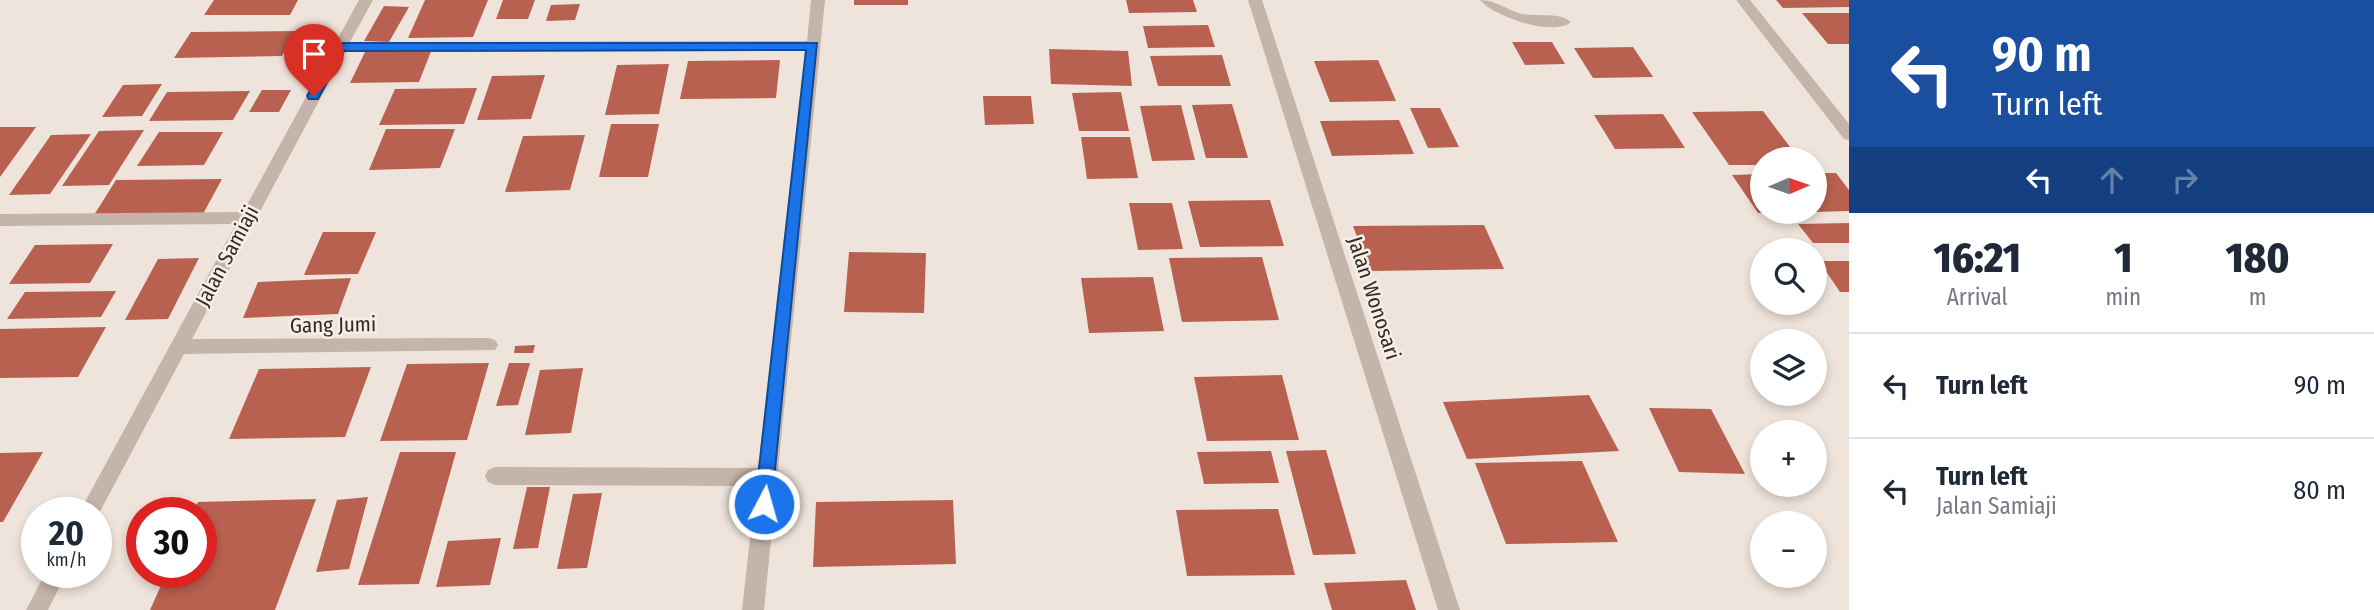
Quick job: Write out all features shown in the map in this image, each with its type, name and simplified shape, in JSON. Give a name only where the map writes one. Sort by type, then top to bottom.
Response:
[{"type":"street","name":"Jalan Samiaji","points":[[98,497],[366,0]]},
{"type":"street","points":[[753,610],[818,0]]},
{"type":"street","name":"Jalan Wonosari","points":[[1255,0],[1449,610]]},
{"type":"street","points":[[1487,0],[1498,10],[1517,19],[1564,22]]},
{"type":"street","points":[[1743,0],[1849,135]]},
{"type":"street","points":[[340,47],[813,46]]},
{"type":"street","points":[[0,220],[247,218]]},
{"type":"street","name":"Gang Jumi","points":[[178,347],[489,345]]},
{"type":"street","points":[[495,476],[767,477]]},
{"type":"street","points":[[37,610],[49,588]]},
{"type":"building","points":[[214,0],[298,0],[290,15],[204,15]]},
{"type":"building","points":[[425,0],[488,0],[473,37],[408,38]]},
{"type":"building","points":[[503,0],[535,0],[528,19],[496,19]]},
{"type":"building","points":[[854,0],[908,0],[908,5],[854,5]]},
{"type":"building","points":[[1126,0],[1193,0],[1197,12],[1129,13]]},
{"type":"building","points":[[1776,0],[1849,0],[1849,7],[1783,8]]},
{"type":"building","points":[[580,4],[575,20],[546,21],[551,5]]},
{"type":"building","points":[[384,6],[409,7],[389,42],[364,41]]},
{"type":"building","points":[[1802,13],[1849,13],[1849,44],[1828,44]]},
{"type":"building","points":[[1208,25],[1215,47],[1148,48],[1143,26]]},
{"type":"building","points":[[296,31],[282,56],[174,58],[191,32]]},
{"type":"building","points":[[1512,42],[1552,42],[1565,64],[1525,65]]},
{"type":"building","points":[[1633,47],[1653,77],[1593,78],[1574,48]]},
{"type":"building","points":[[432,49],[419,82],[350,83],[366,50]]},
{"type":"building","points":[[1049,49],[1128,51],[1132,86],[1051,84]]},
{"type":"building","points":[[1222,55],[1231,86],[1158,86],[1150,56]]},
{"type":"building","points":[[780,60],[776,98],[680,99],[688,61]]},
{"type":"building","points":[[1378,60],[1396,101],[1330,102],[1314,61]]},
{"type":"building","points":[[669,64],[659,114],[605,115],[617,65]]},
{"type":"building","points":[[545,75],[531,119],[477,120],[492,76]]},
{"type":"building","points":[[162,84],[142,116],[102,117],[123,85]]},
{"type":"building","points":[[477,88],[464,124],[379,125],[395,89]]},
{"type":"building","points":[[262,90],[291,90],[279,112],[249,112]]},
{"type":"building","points":[[250,91],[233,120],[149,121],[167,92]]},
{"type":"building","points":[[1121,92],[1129,131],[1079,131],[1072,93]]},
{"type":"building","points":[[983,96],[1031,96],[1034,124],[985,125]]},
{"type":"building","points":[[1232,104],[1248,158],[1206,158],[1192,105]]},
{"type":"building","points":[[1181,105],[1195,160],[1152,161],[1140,106]]},
{"type":"building","points":[[1410,108],[1440,108],[1459,147],[1428,148]]},
{"type":"building","points":[[1763,111],[1790,147],[1750,147],[1750,165],[1729,165],[1692,112]]},
{"type":"building","points":[[1663,114],[1685,148],[1615,149],[1594,115]]},
{"type":"building","points":[[1399,120],[1414,154],[1332,156],[1320,121]]},
{"type":"building","points":[[611,124],[659,124],[648,177],[599,177]]},
{"type":"building","points":[[0,127],[36,127],[0,177]]},
{"type":"building","points":[[386,129],[455,129],[440,168],[369,170]]},
{"type":"building","points":[[144,130],[109,185],[62,186],[99,131]]},
{"type":"building","points":[[159,132],[223,132],[204,165],[137,166]]},
{"type":"building","points":[[91,134],[50,194],[9,195],[51,135]]},
{"type":"building","points":[[585,135],[570,190],[505,192],[523,136]]},
{"type":"building","points":[[1081,137],[1130,137],[1138,178],[1087,179]]},
{"type":"building","points":[[1827,173],[1836,173],[1849,190],[1849,211],[1827,212]]},
{"type":"building","points":[[1750,174],[1750,201],[1732,175]]},
{"type":"building","points":[[222,179],[203,214],[94,215],[116,180]]},
{"type":"building","points":[[1270,200],[1284,246],[1200,247],[1188,201]]},
{"type":"building","points":[[1129,203],[1172,203],[1183,249],[1138,250]]},
{"type":"building","points":[[1849,223],[1849,243],[1827,243],[1827,238],[1809,238],[1798,224]]},
{"type":"building","points":[[1484,225],[1504,269],[1370,271],[1353,226]]},
{"type":"building","points":[[323,232],[376,232],[358,274],[304,275]]},
{"type":"building","points":[[113,244],[90,283],[9,284],[35,245]]},
{"type":"building","points":[[849,252],[926,253],[924,313],[844,312]]},
{"type":"building","points":[[1262,257],[1279,320],[1182,322],[1169,258]]},
{"type":"building","points":[[199,258],[168,319],[125,320],[158,259]]},
{"type":"building","points":[[1827,261],[1849,261],[1849,292],[1840,292],[1827,273]]},
{"type":"building","points":[[1153,277],[1164,331],[1089,333],[1081,278]]},
{"type":"building","points":[[351,278],[338,314],[243,318],[258,282]]},
{"type":"building","points":[[116,291],[101,317],[7,319],[25,292]]},
{"type":"building","points":[[106,327],[78,377],[0,378],[0,329]]},
{"type":"building","points":[[535,345],[533,353],[514,353],[515,346]]},
{"type":"building","points":[[489,363],[467,440],[380,441],[407,364]]},
{"type":"building","points":[[509,363],[530,363],[518,405],[496,406]]},
{"type":"building","points":[[371,367],[345,437],[229,439],[259,369]]},
{"type":"building","points":[[583,368],[571,433],[525,435],[540,370]]},
{"type":"building","points":[[1282,375],[1299,440],[1207,441],[1194,377]]},
{"type":"building","points":[[1589,395],[1619,451],[1467,459],[1443,402]]},
{"type":"building","points":[[1649,408],[1711,409],[1745,474],[1679,472]]},
{"type":"building","points":[[1326,450],[1356,554],[1313,555],[1286,451]]},
{"type":"building","points":[[1271,451],[1279,483],[1204,484],[1197,452]]},
{"type":"building","points":[[43,452],[3,522],[0,522],[0,453]]},
{"type":"building","points":[[400,452],[456,452],[419,584],[358,585]]},
{"type":"building","points":[[1582,461],[1618,542],[1506,544],[1475,463]]},
{"type":"building","points":[[527,487],[550,487],[538,548],[513,549]]},
{"type":"building","points":[[602,493],[587,568],[557,569],[573,494]]},
{"type":"building","points":[[368,497],[349,569],[316,572],[337,500]]},
{"type":"building","points":[[316,499],[275,610],[150,610],[160,588],[217,588],[217,502]]},
{"type":"building","points":[[953,500],[956,564],[813,567],[816,502]]},
{"type":"building","points":[[1278,509],[1295,575],[1187,576],[1176,510]]},
{"type":"building","points":[[501,538],[490,585],[436,587],[448,541]]},
{"type":"building","points":[[1406,580],[1416,610],[1332,610],[1324,583]]},
{"type":"route","points":[[314,96],[340,47],[813,46],[764,504]]}]
